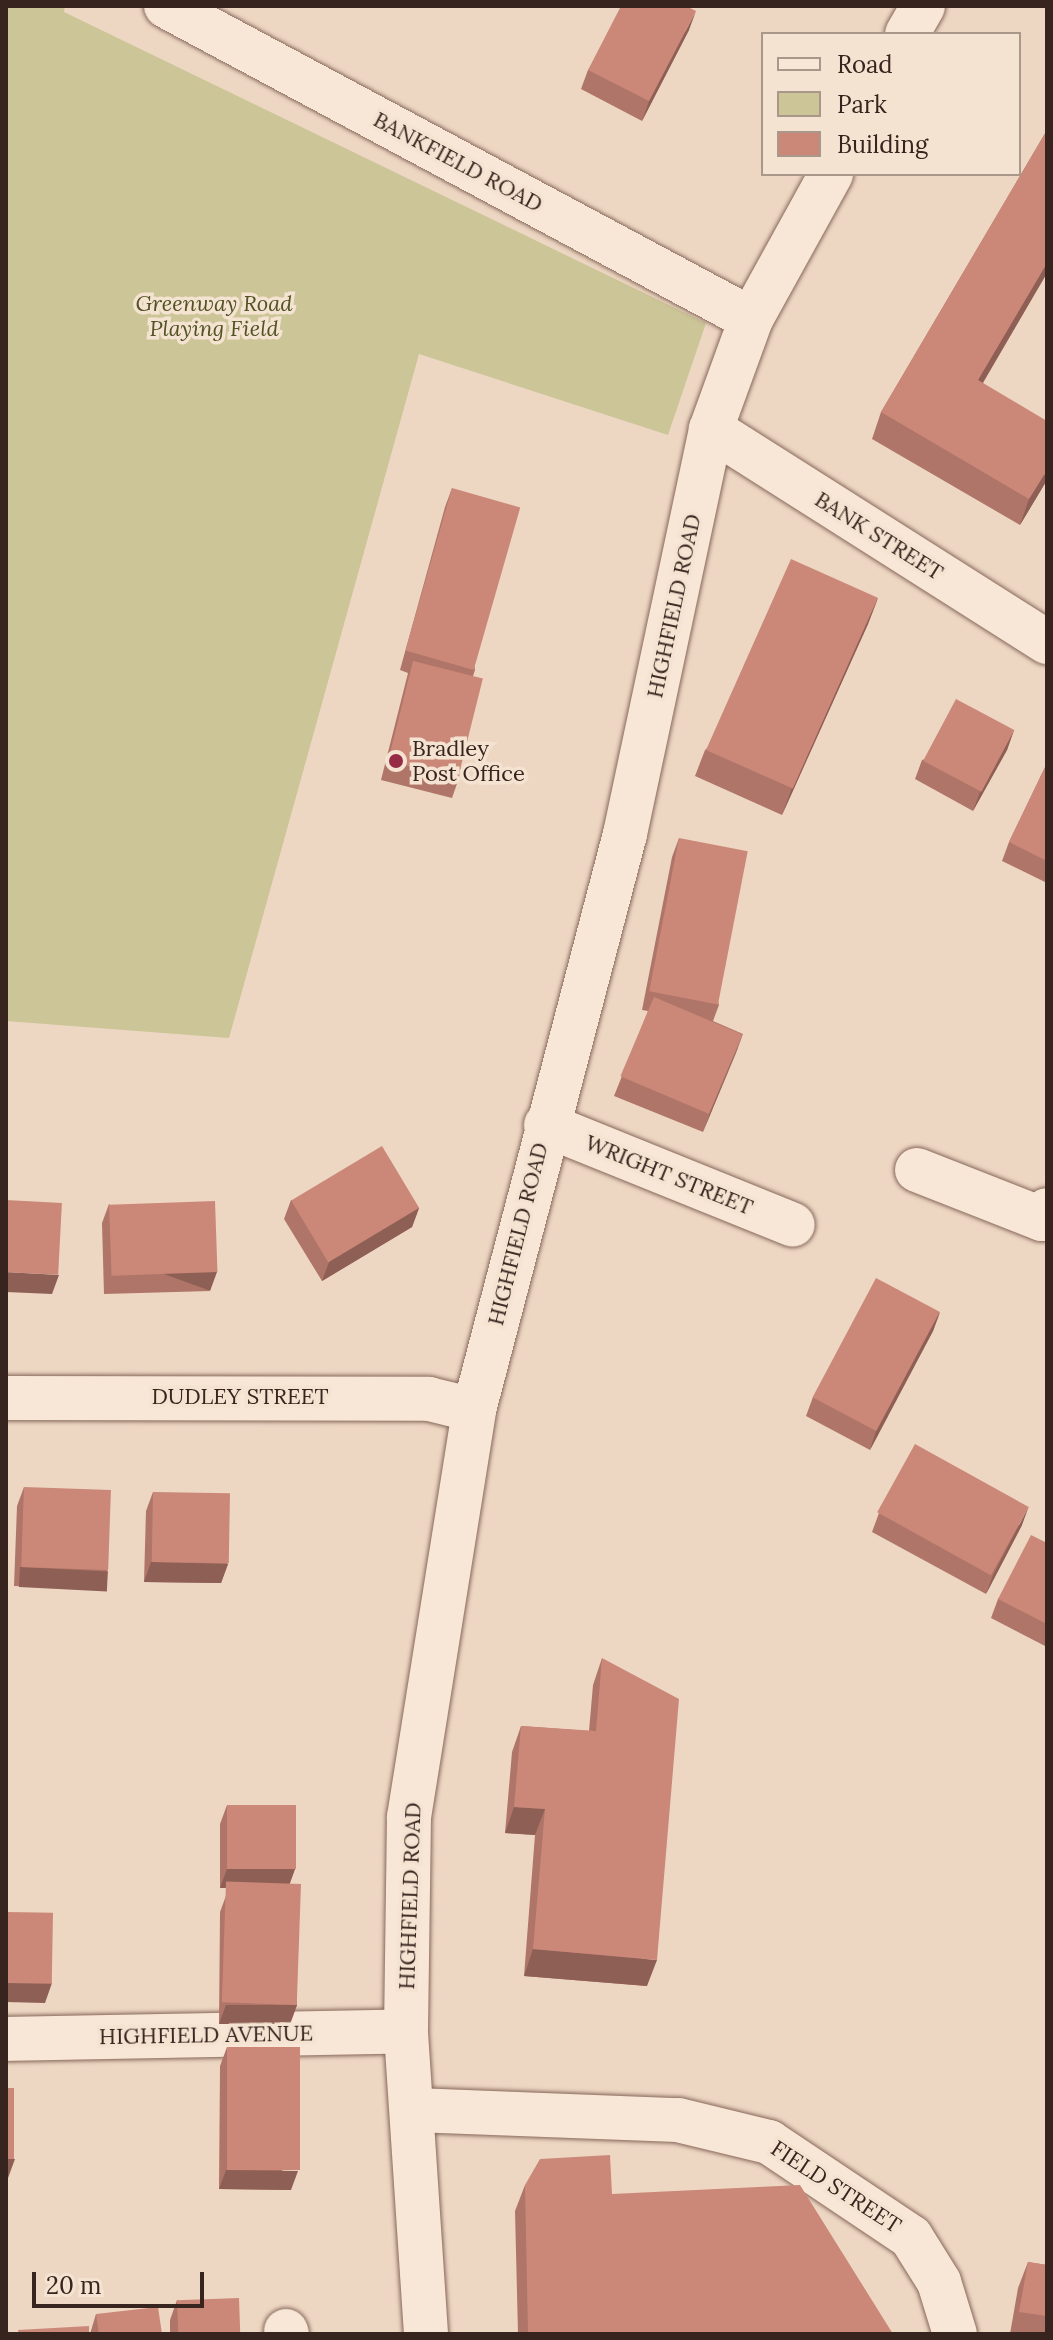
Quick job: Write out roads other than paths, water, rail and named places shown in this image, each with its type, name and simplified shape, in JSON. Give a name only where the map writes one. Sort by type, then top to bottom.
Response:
[{"type":"street","name":"BANKFIELD ROAD","points":[[166,6],[751,319]]},
{"type":"street","points":[[908,32],[923,6]]},
{"type":"street","name":"HIGHFIELD ROAD","points":[[426,2334],[414,2110],[406,2031],[409,1817],[474,1410],[546,1125],[625,834],[711,429],[751,319],[830,176]]},
{"type":"street","name":"BANK STREET","points":[[711,429],[1047,642]]},
{"type":"street","name":"WRIGHT STREET","points":[[546,1125],[793,1225]]},
{"type":"street","points":[[917,1170],[1042,1219],[1047,1210]]},
{"type":"street","name":"DUDLEY STREET","points":[[6,1398],[429,1399],[474,1410]]},
{"type":"street","name":"HIGHFIELD AVENUE","points":[[6,2039],[406,2031]]},
{"type":"street","name":"FIELD STREET","points":[[414,2110],[678,2120],[769,2142],[911,2237],[939,2282],[955,2334]]},
{"type":"place","name":"Bradley Post Office","points":[[396,761]]},
{"type":"park label","name":"Greenway Road Playing Field","points":[[214,316]]}]
